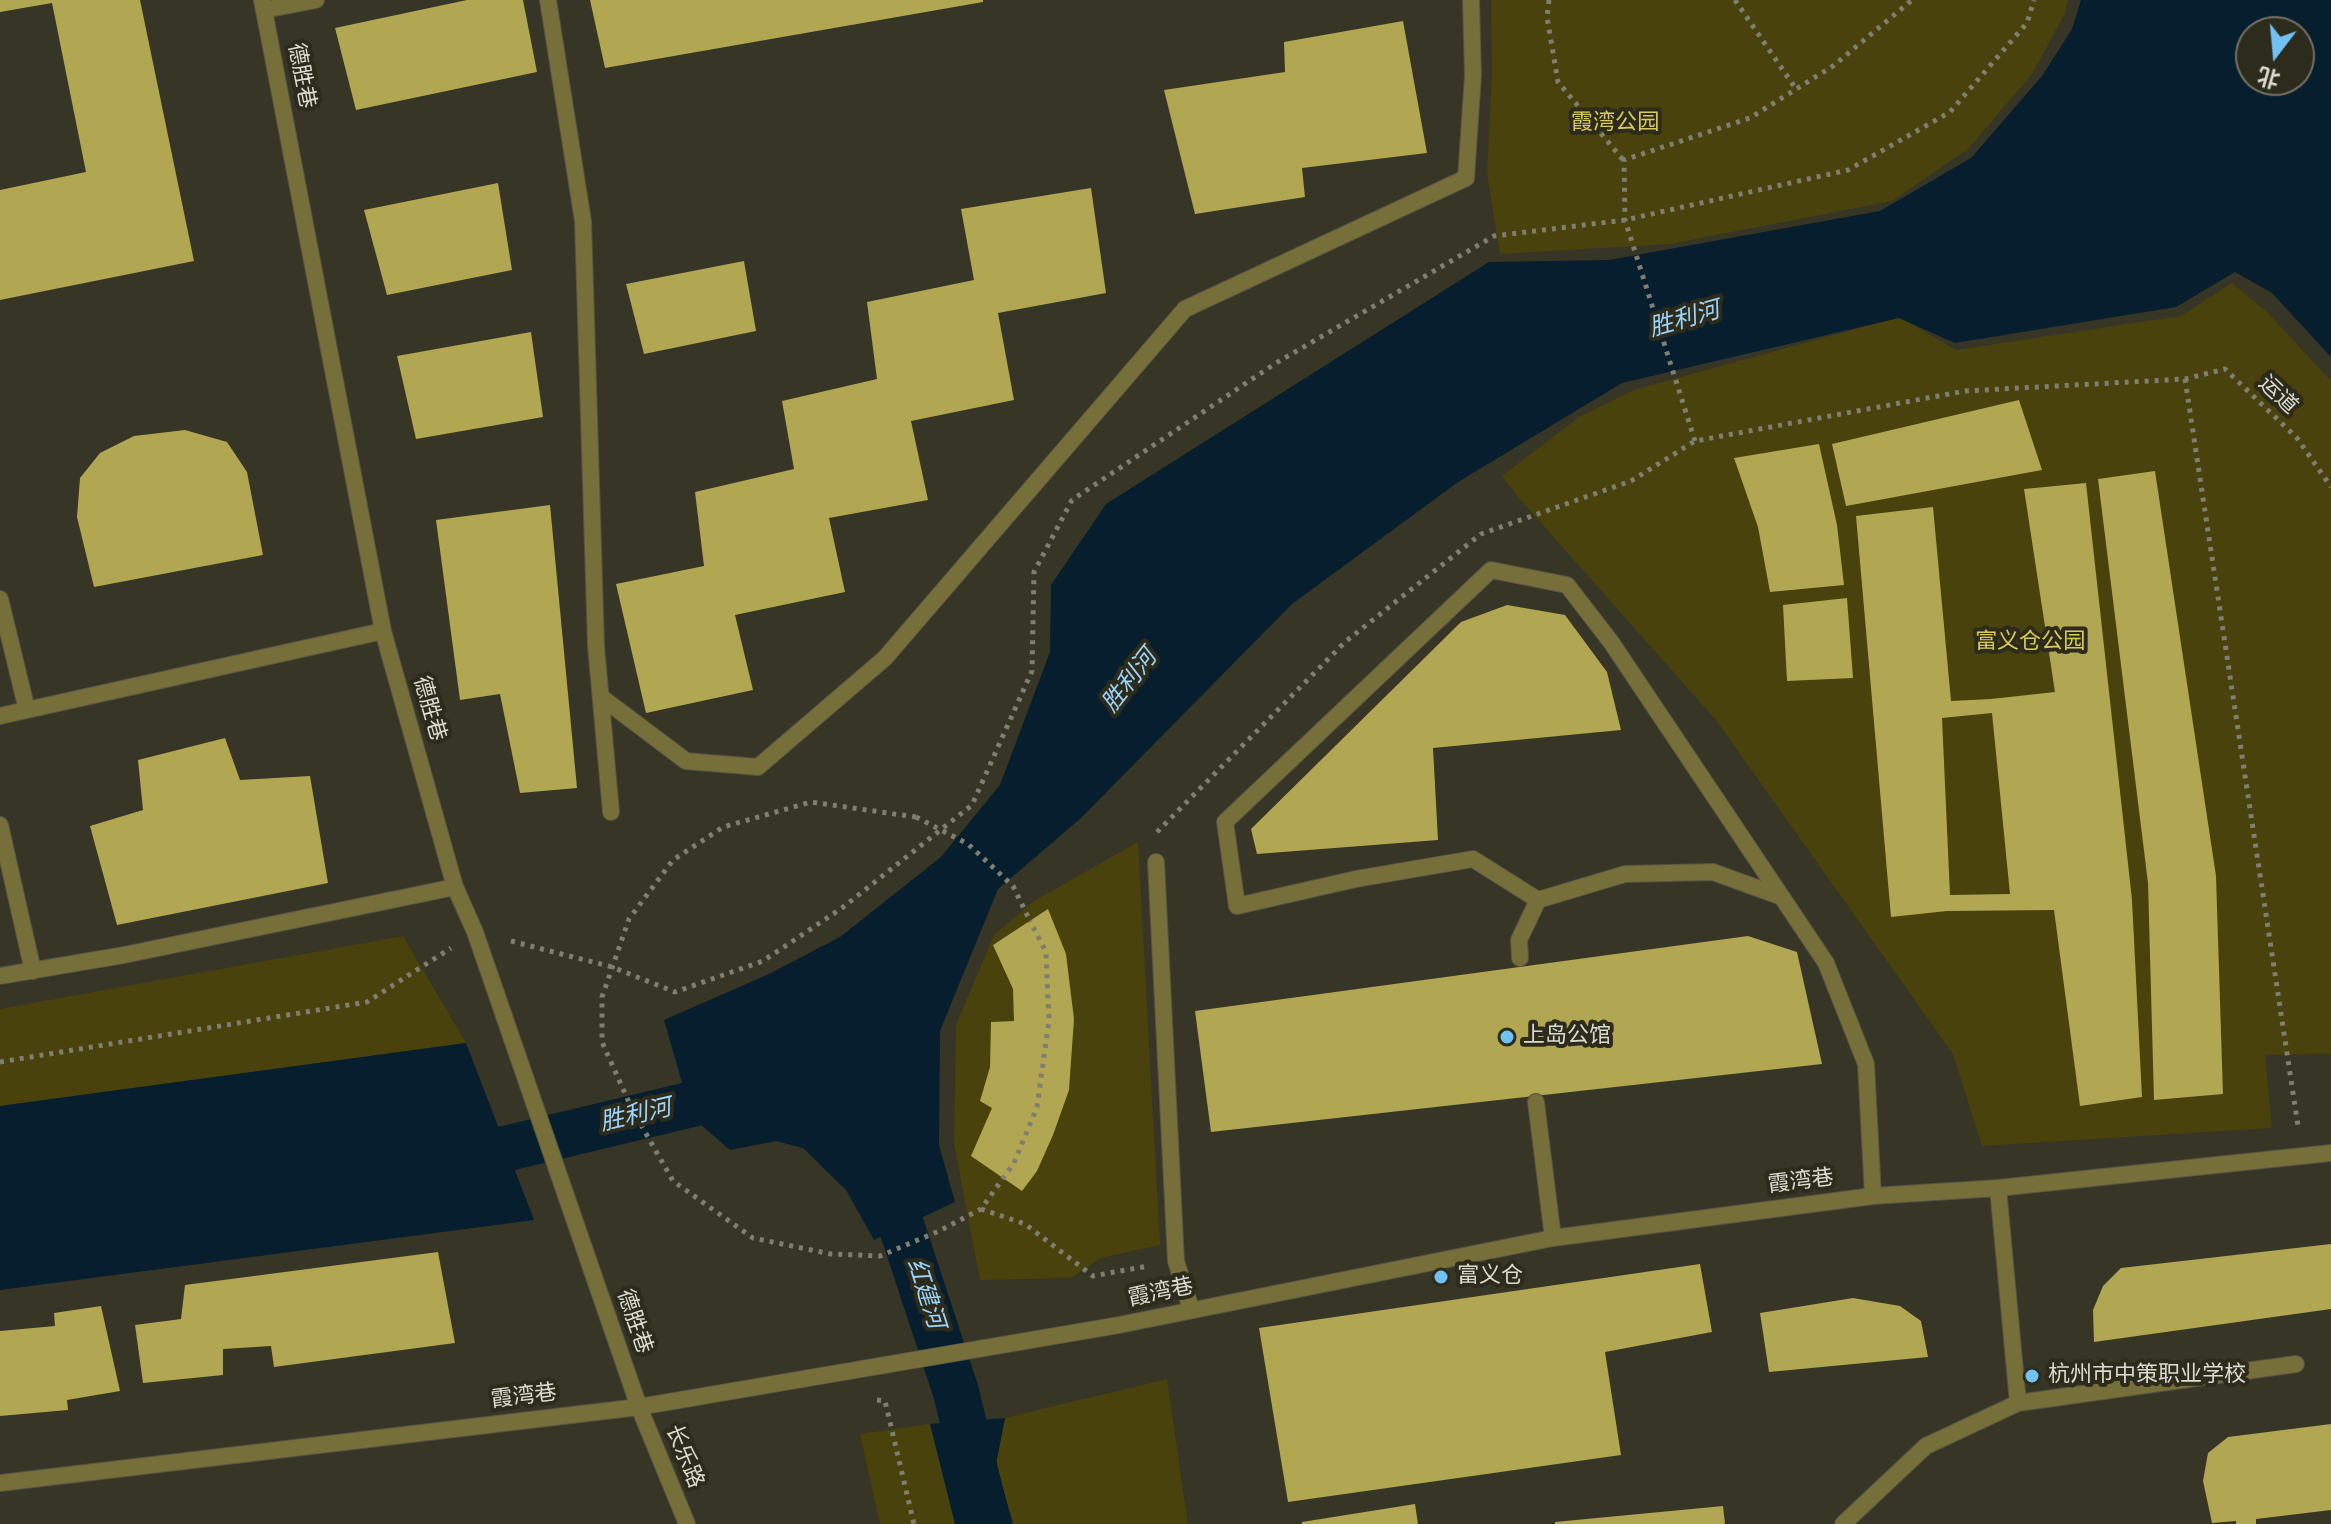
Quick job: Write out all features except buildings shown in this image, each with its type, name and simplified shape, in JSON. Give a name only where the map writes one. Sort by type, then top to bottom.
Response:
[{"type":"street","points":[[263,5],[316,0]]},
{"type":"street","points":[[548,0],[583,221],[596,646],[611,812]]},
{"type":"street","points":[[601,697],[686,761],[758,767],[885,658],[1185,309],[1466,178],[1473,75],[1471,0]]},
{"type":"street","name":"德胜巷","points":[[263,5],[383,631],[455,887],[475,932],[639,1407]]},
{"type":"street","points":[[1538,900],[1473,859],[1356,879],[1237,906],[1225,822],[1491,570],[1567,585],[1611,642],[1826,963],[1866,1064],[1873,1196]]},
{"type":"street","points":[[0,599],[27,710]]},
{"type":"street","points":[[0,716],[383,631]]},
{"type":"street","points":[[0,825],[33,971]]},
{"type":"street","points":[[1156,862],[1176,1261],[1191,1309]]},
{"type":"street","points":[[1520,958],[1519,940],[1538,900],[1625,874],[1713,872],[1782,897]]},
{"type":"street","points":[[0,976],[124,955],[455,887]]},
{"type":"street","points":[[1536,1102],[1553,1238]]},
{"type":"street","name":"霞湾巷","points":[[0,1483],[639,1407],[1119,1325],[1553,1238],[1873,1196],[1998,1188],[2331,1153]]},
{"type":"street","points":[[1998,1188],[2018,1403]]},
{"type":"street","points":[[1843,1524],[1926,1446],[2018,1403],[2296,1364]]},
{"type":"street","name":"长乐路","points":[[639,1407],[687,1524]]},
{"type":"path","points":[[1549,0],[1547,17],[1558,82],[1624,161],[1625,220],[1695,441],[1965,391],[2185,379],[2302,1155]]},
{"type":"path","points":[[1735,0],[1796,89]]},
{"type":"path","points":[[1624,161],[1750,118],[1833,66],[1912,0]]},
{"type":"path","points":[[0,1062],[367,1002],[475,932],[612,967],[675,992],[763,961],[842,908],[972,805],[1032,671],[1034,572],[1072,500],[1276,363],[1494,236],[1625,220],[1848,170],[1950,112],[2027,23],[2034,0]]},
{"type":"path","name":"运道","points":[[2185,379],[2225,369],[2297,438],[2331,487]]},
{"type":"path","points":[[811,802],[916,817],[968,844],[1013,886],[1046,952],[1049,1020],[1037,1107],[1014,1163],[981,1209],[880,1256],[831,1254],[753,1238],[673,1181],[632,1109],[602,1042],[602,997],[629,919],[673,860],[723,827],[811,802]]},
{"type":"path","points":[[981,1209],[1025,1224],[1093,1276],[1176,1261]]},
{"type":"path","points":[[870,1400],[885,1401],[914,1524]]},
{"type":"green space","name":"霞湾公园","points":[[1491,0],[2068,0],[2065,13],[2032,74],[1969,148],[1892,201],[1670,244],[1500,254],[1487,174],[1492,74]]},
{"type":"green space","name":"富义仓公园","points":[[2232,283],[2266,311],[2331,381],[2331,1054],[2265,1055],[2272,1128],[1982,1146],[1953,1054],[1716,720],[1502,476],[1579,417],[1634,390],[1899,317],[1956,350],[2181,316]]},
{"type":"green space","points":[[1138,842],[1160,1245],[1101,1258],[1071,1278],[980,1280],[954,1143],[956,1025],[994,935],[1034,901]]},
{"type":"green space","points":[[403,936],[466,1043],[0,1106],[0,1009]]},
{"type":"green space","points":[[1167,1379],[1188,1524],[1013,1524],[996,1464],[1005,1418]]},
{"type":"green space","points":[[930,1424],[955,1524],[880,1524],[860,1434]]},
{"type":"water","points":[[2081,0],[2331,0],[2331,357],[2272,293],[2235,272],[2176,307],[1955,343],[1899,318],[1622,383],[1458,482],[1292,604],[1081,818],[998,889],[940,1031],[939,1145],[955,1202],[874,1240],[846,1190],[803,1148],[776,1141],[730,1150],[692,1117],[664,1020],[769,974],[840,937],[941,857],[1000,785],[1050,652],[1051,585],[1106,504],[1489,262],[1609,260],[1880,211],[1971,158],[2042,76],[2072,29]]},
{"type":"water","points":[[466,1043],[534,1220],[0,1290],[0,1106]]},
{"type":"water","points":[[1005,1418],[996,1464],[1013,1524],[955,1524],[930,1424]]},
{"type":"waterway","name":"胜利河","points":[[446,1163],[751,1090]]},
{"type":"waterway","name":"红建河","points":[[882,1167],[956,1392],[988,1524]]},
{"type":"place","name":"上岛公馆","points":[[1507,1037]]},
{"type":"place","name":"富义仓","points":[[1441,1277]]},
{"type":"place","name":"杭州市中策职业学校","points":[[2032,1376]]}]
